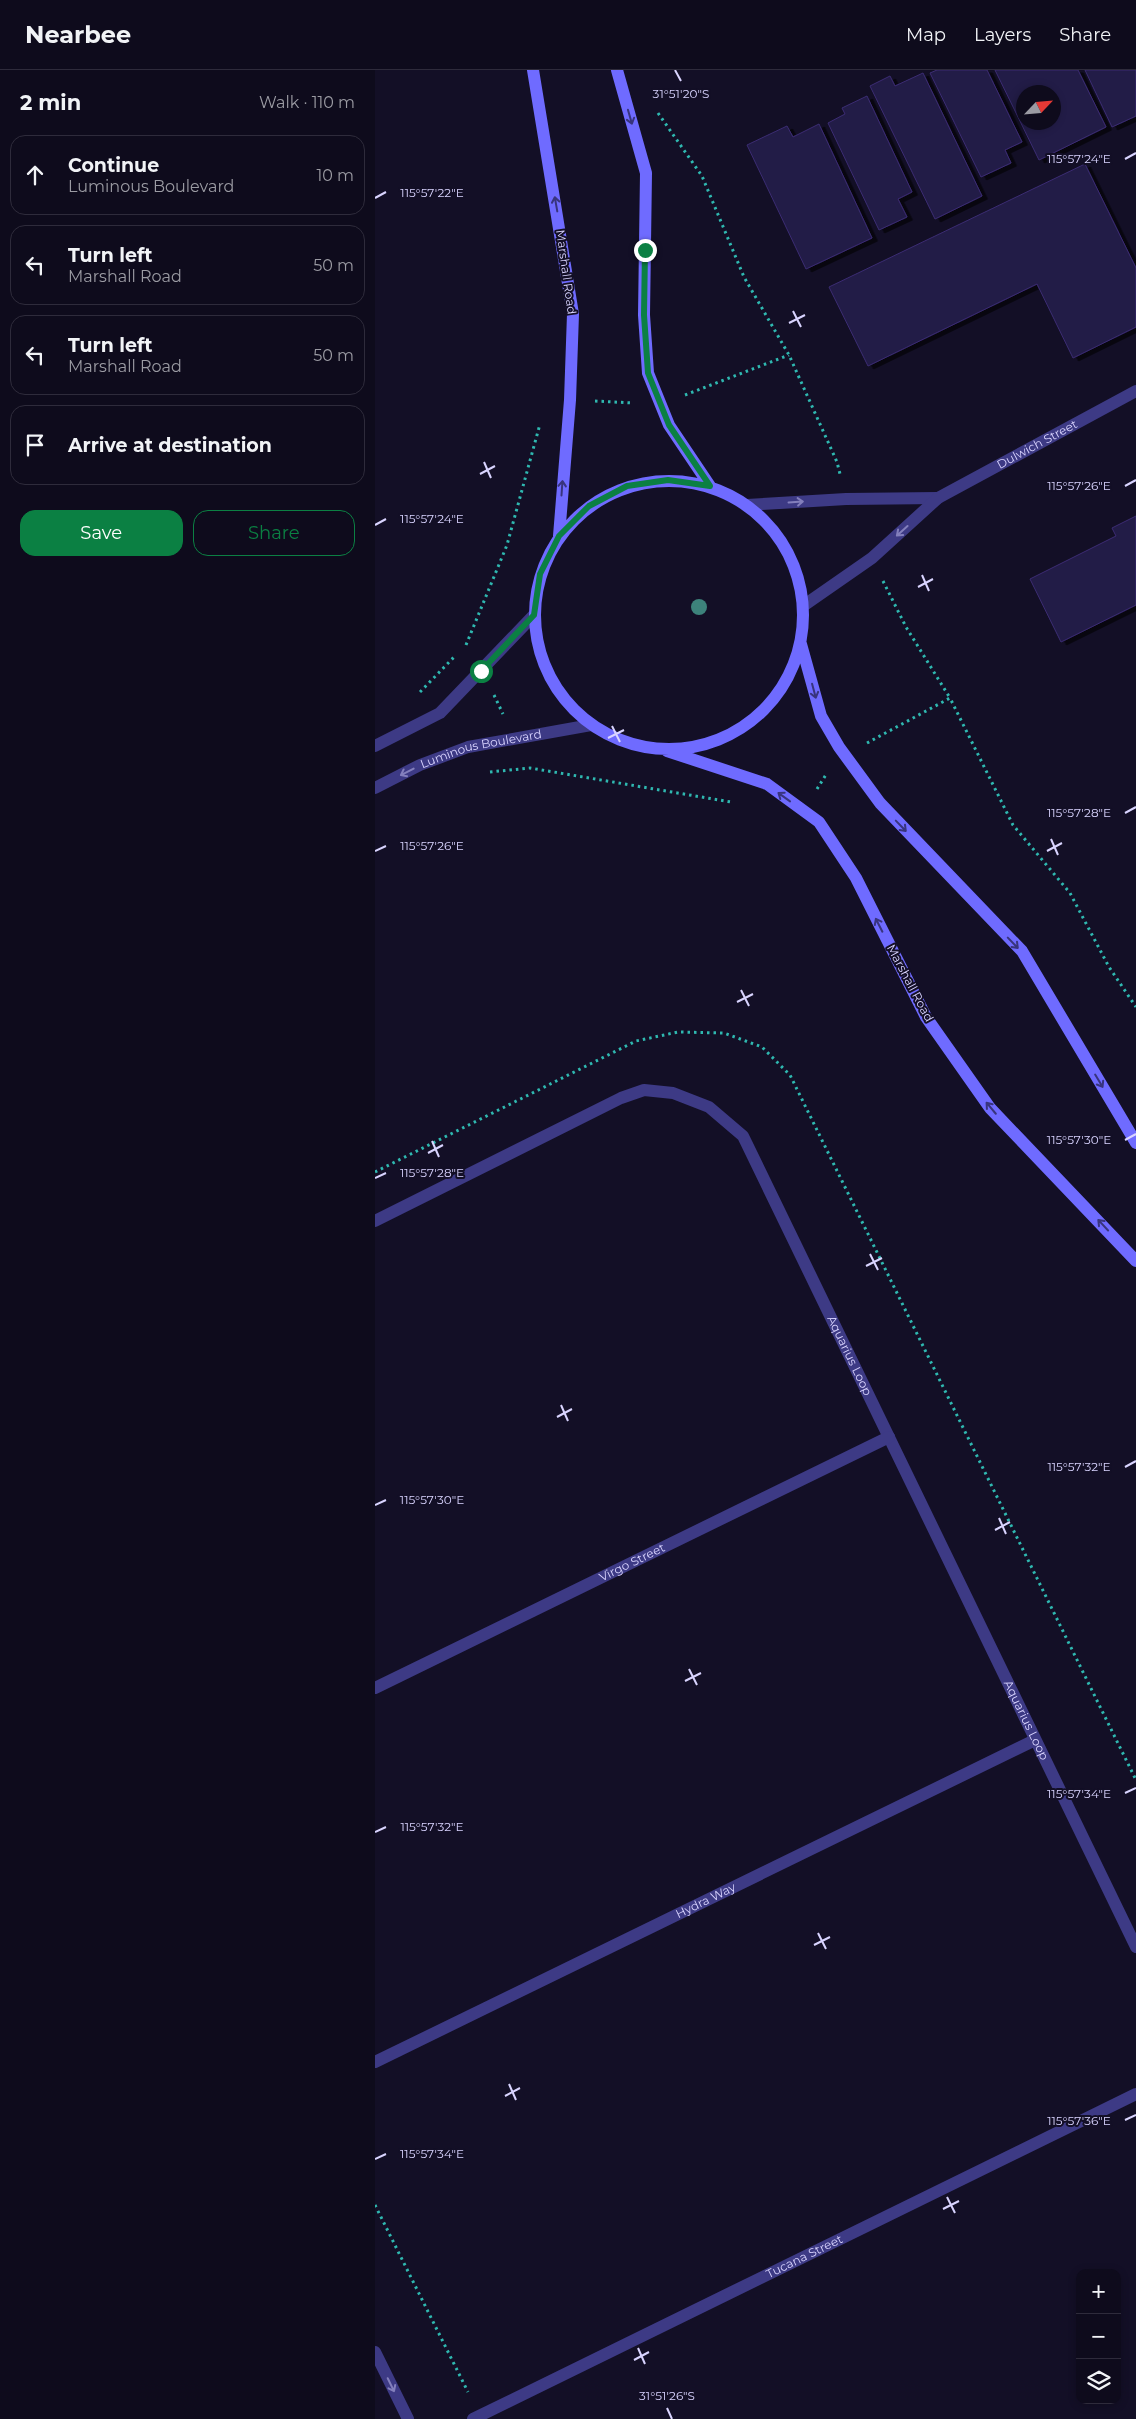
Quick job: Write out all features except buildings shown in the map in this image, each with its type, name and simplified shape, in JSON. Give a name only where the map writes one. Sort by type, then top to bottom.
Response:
[{"type":"main road","name":"Marshall Road","points":[[533,70],[573,314],[570,400],[559,536]]},
{"type":"main road","name":"Marshall Road","points":[[617,70],[646,173],[644,315],[648,373],[669,425],[710,486]]},
{"type":"main road","name":"Marshall Road","points":[[662,750],[700,746],[735,733],[765,710],[788,680],[801,644],[803,606],[795,568],[778,535],[747,505],[710,486],[668,480],[627,486],[589,506],[559,536],[540,574],[534,615],[541,657],[561,695],[591,725],[625,742],[662,750],[767,784],[819,822],[856,878],[926,1017],[990,1108],[1136,1261]]},
{"type":"main road","name":"Marshall Road","points":[[801,644],[821,716],[846,756],[880,804],[1022,951],[1136,1142]]},
{"type":"street","name":"Dulwich Street","points":[[803,606],[872,558],[938,498],[1136,392]]},
{"type":"street","name":"Dulwich Street","points":[[747,505],[846,499],[938,498]]},
{"type":"street","points":[[375,746],[440,713],[534,615]]},
{"type":"street","name":"Luminous Boulevard","points":[[375,788],[421,765],[469,748],[591,725]]},
{"type":"street","name":"Aquarius Loop","points":[[375,1221],[621,1098],[644,1090],[673,1093],[709,1108],[743,1136],[1136,1947]]},
{"type":"street","name":"Virgo Street","points":[[375,1688],[889,1437]]},
{"type":"street","name":"Hydra Way","points":[[375,2062],[1035,1740]]},
{"type":"street","name":"Tucana Street","points":[[476,2417],[1136,2094]]},
{"type":"street","points":[[375,2352],[407,2419]]},
{"type":"path","points":[[656,111],[702,176],[744,277],[789,355],[837,462],[846,499]]},
{"type":"path","points":[[419,693],[467,643],[507,545],[541,418]]},
{"type":"path","points":[[872,558],[906,626],[950,698],[1013,826],[1070,893],[1109,967],[1136,1007]]},
{"type":"path","points":[[467,643],[530,768]]},
{"type":"path","points":[[803,811],[832,764],[950,698]]},
{"type":"path","points":[[486,772],[530,768],[732,802]]},
{"type":"path","points":[[375,2205],[476,2417]]},
{"type":"route","points":[[481,671],[534,615],[540,574],[559,536],[589,506],[627,486],[668,480],[710,486],[669,425],[648,373],[644,315],[645,250]]}]
